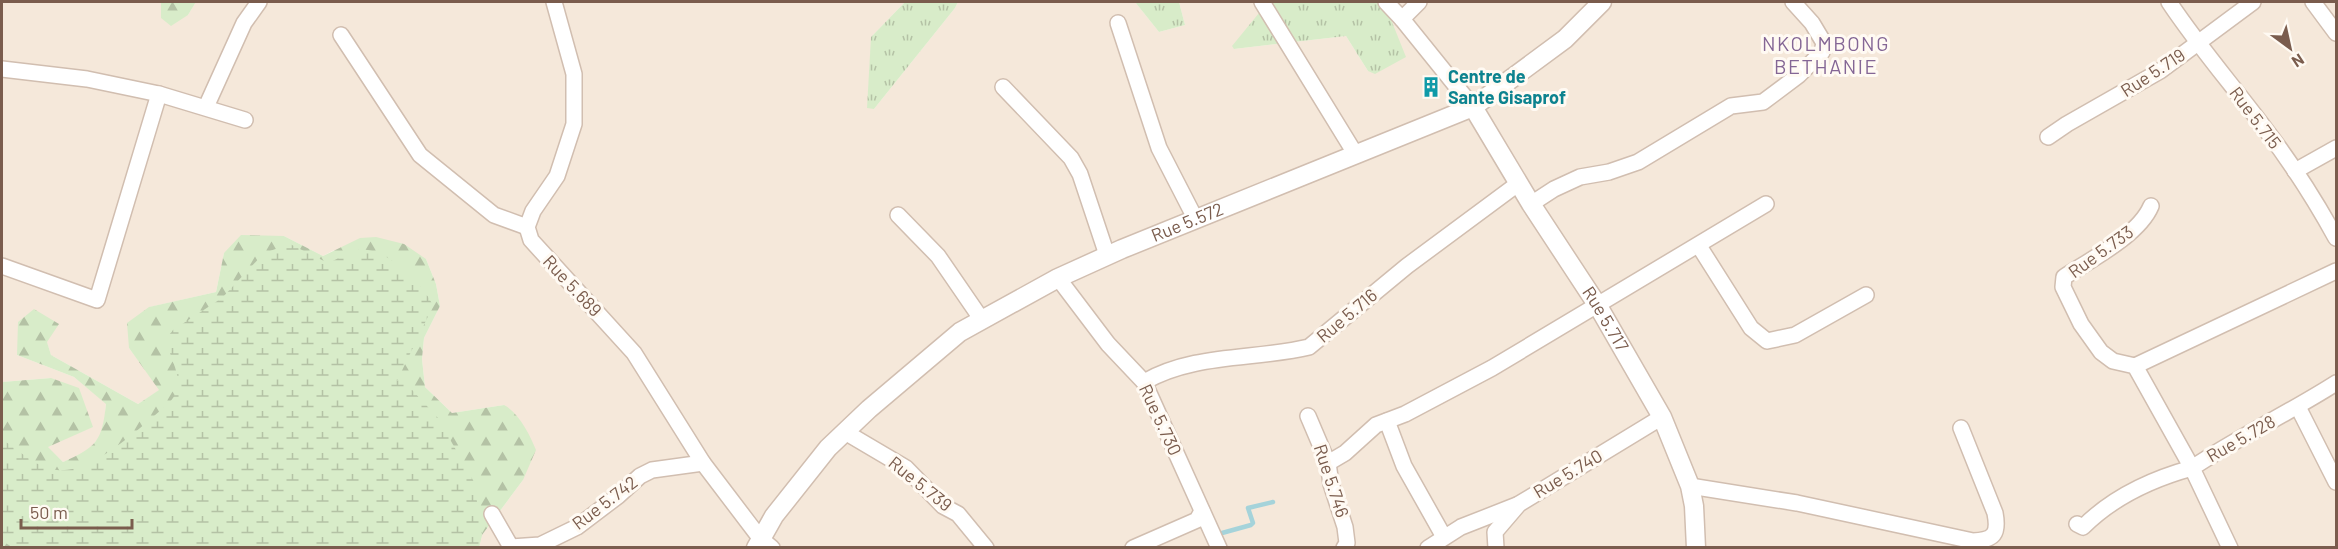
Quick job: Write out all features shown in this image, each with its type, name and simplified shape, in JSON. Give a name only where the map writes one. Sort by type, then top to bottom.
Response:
[{"type":"street","points":[[206,107],[244,23],[259,2]]},
{"type":"street","points":[[341,35],[420,155],[494,215],[527,227],[532,211],[557,176],[574,124],[574,74],[554,2]]},
{"type":"street","points":[[1262,2],[1356,154]]},
{"type":"street","points":[[1386,2],[1473,107]]},
{"type":"street","points":[[1402,19],[1419,2]]},
{"type":"street","name":"Rue 5.572","points":[[763,544],[774,516],[828,448],[949,340],[1058,278],[1107,255],[1473,107],[1565,39],[1602,2]]},
{"type":"street","points":[[1531,204],[1554,189],[1580,177],[1609,172],[1638,162],[1731,106],[1763,102],[1799,75],[1822,52],[1824,43],[1816,29],[1793,2]]},
{"type":"street","name":"Rue 5.715","points":[[2169,2],[2197,43],[2266,130],[2308,189],[2337,238]]},
{"type":"street","name":"Rue 5.719","points":[[2048,137],[2160,71],[2253,2]]},
{"type":"street","points":[[2313,2],[2337,33]]},
{"type":"street","points":[[1118,23],[1159,148],[1195,218]]},
{"type":"street","points":[[2,69],[87,79],[159,94],[245,120]]},
{"type":"street","points":[[1003,87],[1071,158],[1080,174],[1107,255]]},
{"type":"street","points":[[2,266],[97,300],[159,94]]},
{"type":"street","name":"Rue 5.717","points":[[1473,107],[1531,204],[1598,306],[1662,417],[1690,486],[1694,506],[1696,548]]},
{"type":"street","points":[[2295,171],[2337,148]]},
{"type":"street","name":"Rue 5.716","points":[[1144,382],[1170,369],[1187,365],[1290,352],[1309,347],[1407,266],[1520,183]]},
{"type":"street","points":[[1328,463],[1345,453],[1376,425],[1492,368],[1766,204]]},
{"type":"street","name":"Rue 5.733","points":[[2136,366],[2113,361],[2101,352],[2077,315],[2063,287],[2064,277],[2128,233],[2146,217],[2151,206]]},
{"type":"street","points":[[898,215],[938,256],[982,320]]},
{"type":"street","name":"Rue 5.689","points":[[527,227],[531,240],[634,353],[703,463],[763,544]]},
{"type":"street","points":[[1699,246],[1751,328],[1767,340],[1795,335],[1866,295]]},
{"type":"street","points":[[2077,524],[2083,526],[2100,510],[2133,491],[2169,474],[2192,468],[2136,366],[2337,271]]},
{"type":"street","name":"Rue 5.730","points":[[1058,278],[1108,344],[1144,382],[1219,548]]},
{"type":"street","name":"Rue 5.728","points":[[2230,548],[2192,468],[2224,447],[2337,383]]},
{"type":"street","points":[[2298,407],[2337,482]]},
{"type":"street","name":"Rue 5.746","points":[[1308,416],[1328,463],[1331,483],[1346,527],[1347,543],[1344,548]]},
{"type":"street","name":"Rue 5.740","points":[[1496,548],[1495,532],[1519,504],[1662,417]]},
{"type":"street","points":[[1387,421],[1404,466],[1444,537]]},
{"type":"street","points":[[1690,486],[1797,503],[1934,541],[1985,541],[1994,536],[1998,527],[1995,513],[1961,428]]},
{"type":"street","name":"Rue 5.739","points":[[845,432],[906,468],[943,506],[958,514],[986,548]]},
{"type":"street","name":"Rue 5.742","points":[[492,514],[511,547],[540,545],[577,527],[640,476],[652,470],[703,463]]},
{"type":"street","points":[[1428,548],[1461,527],[1519,504]]},
{"type":"street","points":[[1133,548],[1197,519],[1202,511]]},
{"type":"shaded area","points":[[2,2],[161,2],[161,18],[188,15],[196,2],[905,2],[871,37],[874,109],[958,2],[1135,2],[1159,32],[1185,25],[1179,2],[1268,2],[1234,49],[1346,36],[1368,71],[1384,2],[2336,2],[2336,547],[479,547],[482,535],[523,480],[504,405],[452,413],[425,387],[422,359],[424,338],[440,306],[436,284],[426,259],[334,250],[323,256],[284,236],[224,253],[216,292],[150,307],[129,348],[160,390],[138,404],[51,355],[47,343],[17,355],[74,377],[106,403],[104,431],[88,451],[63,462],[47,447],[51,378],[2,382]]},
{"type":"green space","points":[[161,2],[196,2],[188,15],[171,26],[161,18]]},
{"type":"green space","points":[[905,2],[958,2],[874,109],[867,108],[871,37]]},
{"type":"green space","points":[[1135,2],[1179,2],[1185,25],[1159,32]]},
{"type":"green space","points":[[1268,2],[1384,2],[1406,57],[1375,74],[1368,71],[1346,36],[1234,49],[1232,46]]},
{"type":"green space","points":[[241,235],[284,236],[323,256],[360,238],[376,237],[404,244],[426,259],[436,284],[440,306],[424,338],[422,359],[425,387],[452,413],[504,405],[519,419],[536,450],[523,480],[482,535],[479,547],[2,548],[2,382],[51,378],[79,388],[93,427],[48,447],[63,462],[84,452],[96,441],[100,435],[106,404],[74,377],[17,355],[18,322],[34,309],[59,324],[47,342],[51,355],[138,404],[159,390],[129,348],[127,323],[149,307],[216,292],[224,253]]},
{"type":"green space","points":[[290,244],[328,263],[358,250],[368,250],[379,254],[402,268],[428,297],[433,306],[397,381],[402,379],[438,418],[474,482],[482,535],[479,547],[14,548],[2,541],[2,439],[42,466],[57,470],[69,470],[83,466],[109,452],[165,407],[176,392],[178,378],[165,340],[173,330],[222,298],[264,253]]},
{"type":"waterway","points":[[1222,533],[1251,525],[1253,523],[1248,508],[1273,502]]},
{"type":"place","name":"Centre de Sante Gisaprof","points":[[1431,87]]},
{"type":"district","name":"NKOLMBONG BETHANIE","points":[[1826,56]]}]
